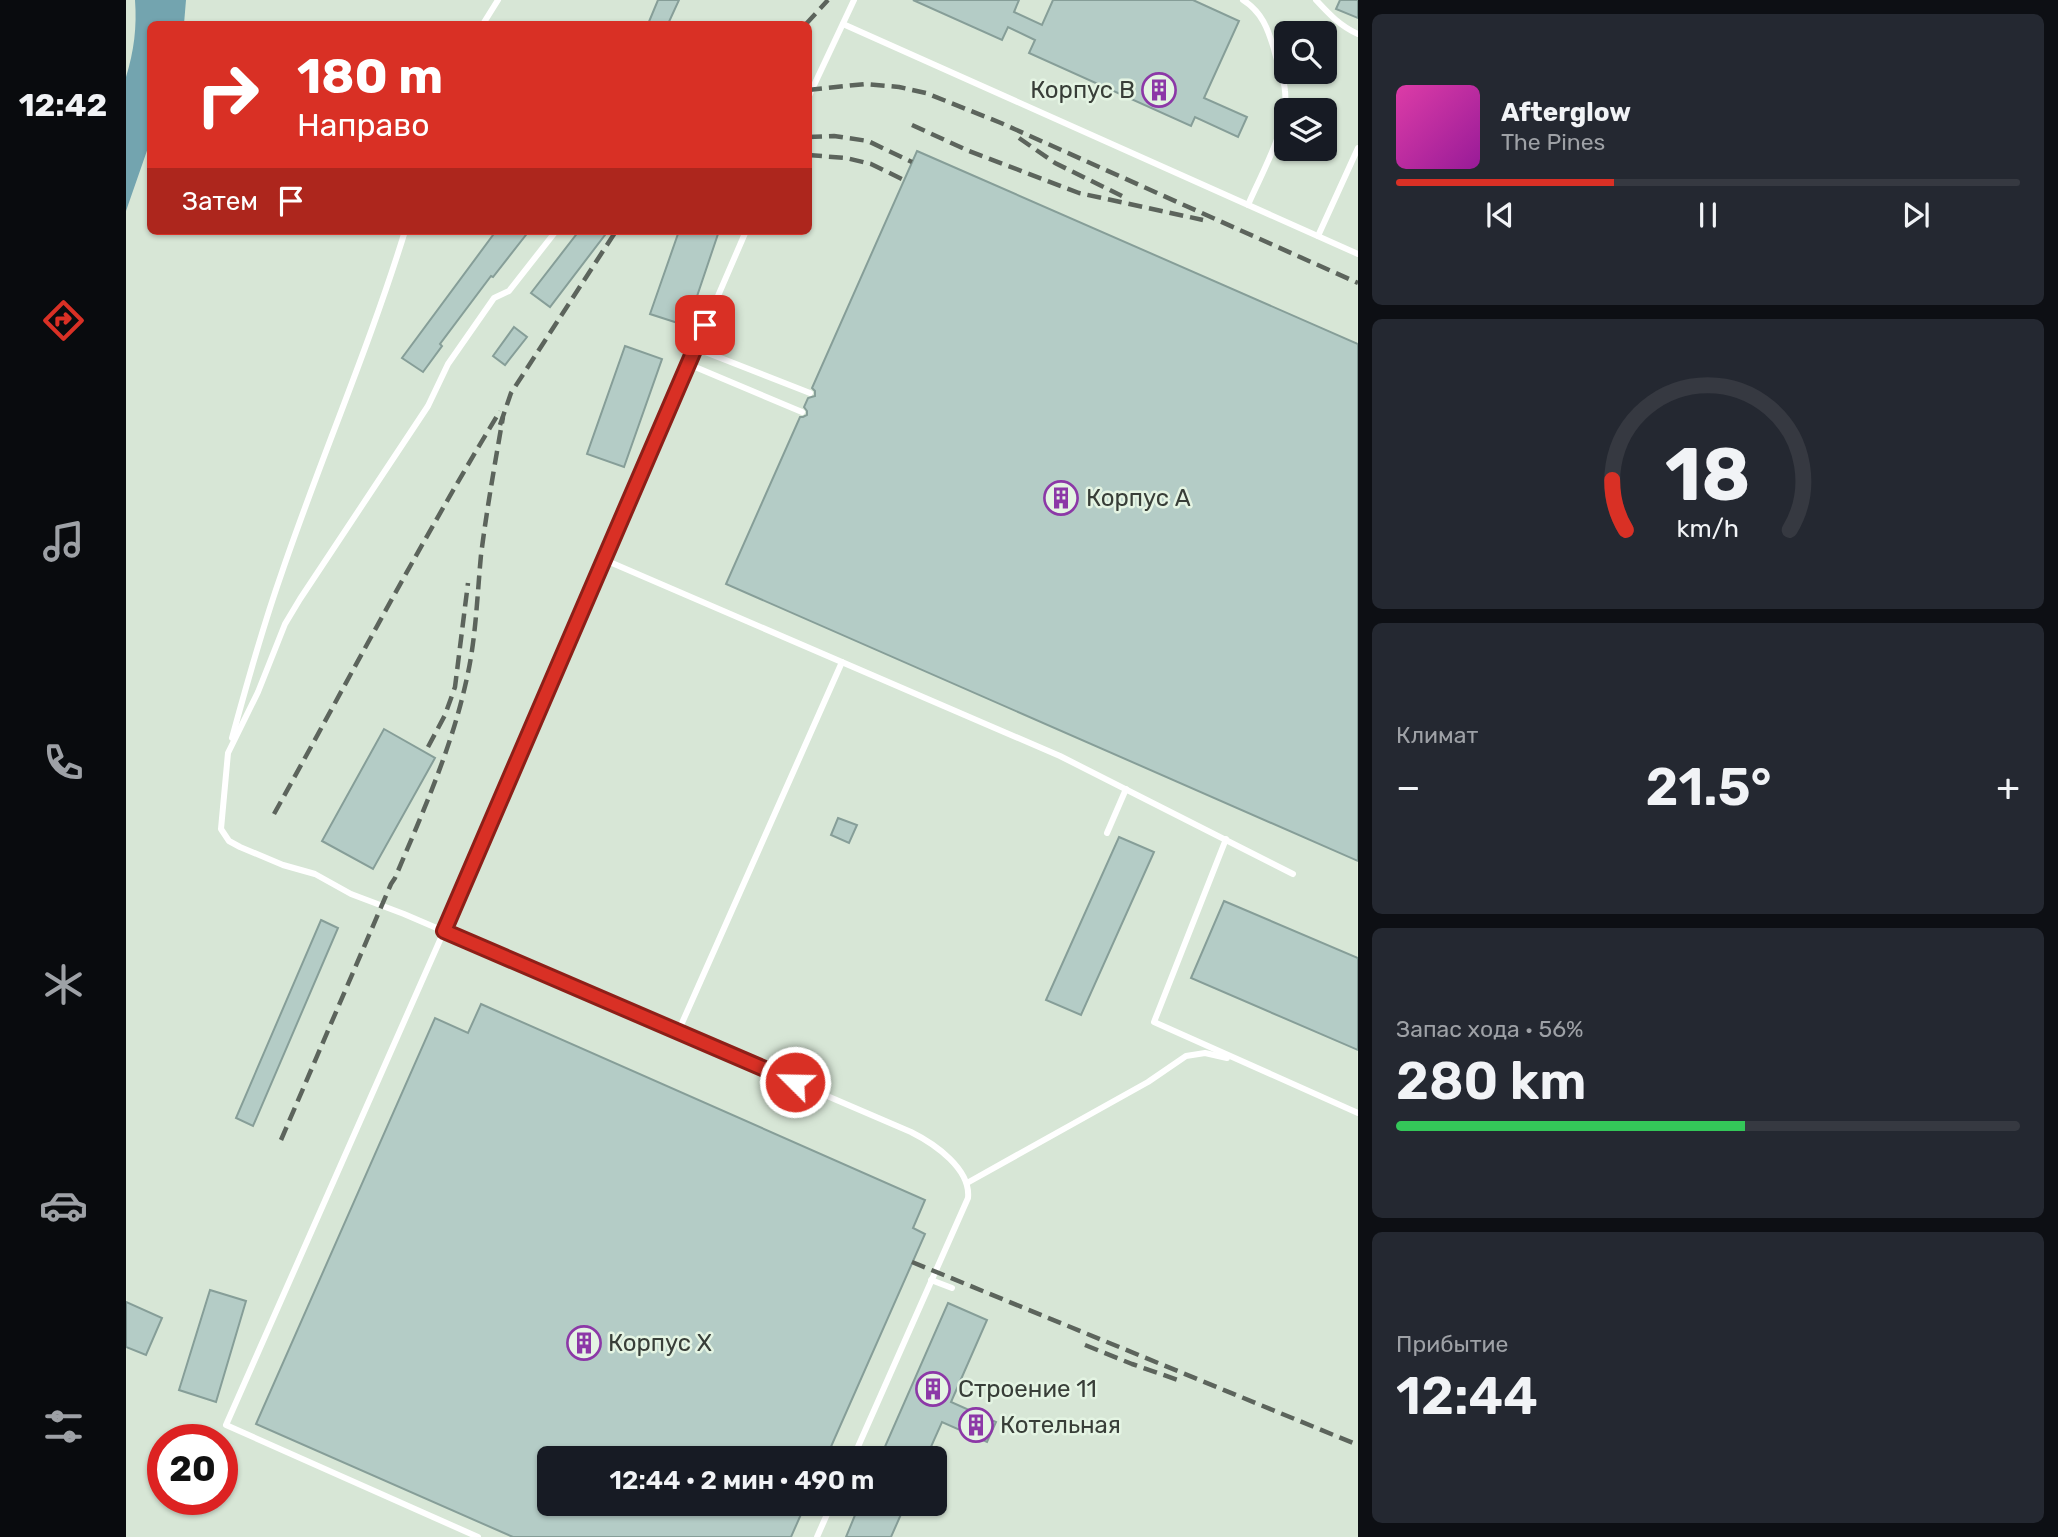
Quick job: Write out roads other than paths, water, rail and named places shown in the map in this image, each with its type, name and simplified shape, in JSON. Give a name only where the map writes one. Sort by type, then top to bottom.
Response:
[{"type":"lane","points":[[485,21],[498,0]]},
{"type":"lane","points":[[812,90],[854,0]]},
{"type":"lane","points":[[1243,0],[1258,12],[1267,26],[1285,91],[1285,110],[1279,135],[1248,205]]},
{"type":"lane","points":[[1316,0],[1332,18],[1358,34]]},
{"type":"lane","points":[[843,24],[1358,254]]},
{"type":"lane","points":[[1318,236],[1358,148]]},
{"type":"lane","points":[[404,235],[354,381],[281,574],[253,661],[228,754],[221,830],[229,841],[283,865],[315,874],[351,894],[444,931],[928,1141],[945,1154],[967,1183],[968,1198],[857,1446]]},
{"type":"lane","points":[[228,754],[258,692],[285,624],[299,599],[428,406],[448,364],[494,298],[509,291],[553,235]]},
{"type":"lane","points":[[478,1537],[226,1425],[444,931],[744,235]]},
{"type":"lane","points":[[695,348],[810,393]]},
{"type":"lane","points":[[688,364],[802,412]]},
{"type":"lane","points":[[605,559],[1060,756],[1293,874]]},
{"type":"lane","points":[[678,1032],[842,662]]},
{"type":"lane","points":[[1107,833],[1126,789]]},
{"type":"lane","points":[[1226,839],[1154,1022],[1358,1113]]},
{"type":"lane","points":[[967,1183],[1148,1082],[1186,1056],[1205,1054],[1239,1060]]},
{"type":"lane","points":[[932,1280],[952,1288]]},
{"type":"lane","points":[[817,1537],[826,1516]]},
{"type":"water","points":[[135,0],[186,0],[184,21],[147,21],[147,151],[126,211],[126,77],[136,20]]},
{"type":"railway","points":[[809,21],[828,0]]},
{"type":"railway","points":[[812,90],[865,84],[926,93],[1001,123],[1358,283]]},
{"type":"railway","points":[[912,125],[969,151],[1079,193],[1203,220]]},
{"type":"railway","points":[[812,137],[834,136],[868,141],[912,162]]},
{"type":"railway","points":[[1019,138],[1055,163],[1122,196]]},
{"type":"railway","points":[[812,155],[846,158],[871,164],[904,180]]},
{"type":"railway","points":[[500,425],[511,393],[613,235]]},
{"type":"railway","points":[[274,814],[413,561],[500,411]]},
{"type":"railway","points":[[281,1140],[435,782],[460,707],[472,650],[481,555],[503,417]]},
{"type":"railway","points":[[428,747],[445,715],[455,687],[468,583]]},
{"type":"railway","points":[[912,1262],[1358,1445]]},
{"type":"railway","points":[[1085,1345],[1178,1380]]},
{"type":"place","name":"Корпус В","points":[[1159,90]]},
{"type":"place","name":"Корпус А","points":[[1061,498]]},
{"type":"place","name":"Корпус Х","points":[[584,1343]]},
{"type":"place","name":"Строение 11","points":[[933,1389]]},
{"type":"place","name":"Котельная","points":[[976,1425]]}]
